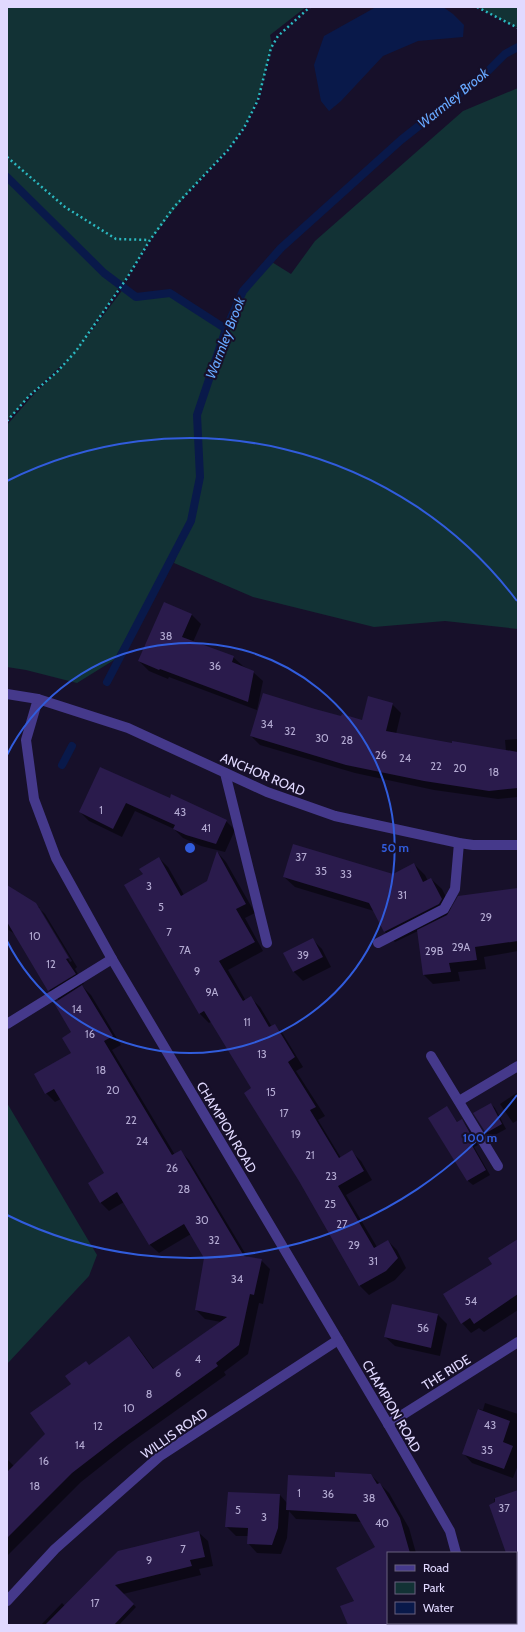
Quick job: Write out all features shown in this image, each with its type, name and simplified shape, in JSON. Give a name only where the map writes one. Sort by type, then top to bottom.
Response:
[{"type":"street","name":"ANCHOR ROAD","points":[[7,694],[38,699],[128,728],[267,792],[335,816],[459,843],[473,845],[518,845]]},
{"type":"street","name":"CHAMPION ROAD","points":[[38,699],[26,740],[34,798],[56,858],[112,959],[450,1531],[456,1552]]},
{"type":"street","points":[[225,773],[266,943]]},
{"type":"street","points":[[378,943],[444,909],[455,888],[459,843]]},
{"type":"street","points":[[7,1024],[112,959]]},
{"type":"street","points":[[431,1056],[498,1166]]},
{"type":"street","points":[[459,1101],[518,1066]]},
{"type":"street","name":"WILLIS ROAD","points":[[7,1600],[55,1549],[160,1456],[338,1340]]},
{"type":"street","name":"THE RIDE","points":[[388,1424],[518,1342]]},
{"type":"path","points":[[7,421],[29,396],[57,372],[76,351],[115,293],[127,278],[150,240],[174,207],[228,150],[244,128],[258,100],[271,48],[278,36],[310,7]]},
{"type":"path","points":[[477,7],[518,28]]},
{"type":"path","points":[[7,157],[65,207],[116,239],[150,240]]},
{"type":"green space","points":[[7,7],[306,7],[270,35],[272,45],[260,92],[247,122],[230,146],[190,190],[150,240],[83,342],[124,288],[136,297],[170,293],[226,329],[243,291],[267,259],[291,274],[315,241],[463,111],[518,88],[518,629],[445,621],[374,627],[253,597],[174,563],[188,526],[114,660],[77,683],[26,670],[7,667],[7,425],[35,393],[70,357],[29,396],[7,421]]},
{"type":"green space","points":[[477,7],[518,7],[518,28]]},
{"type":"green space","points":[[7,1103],[97,1255],[89,1276],[7,1364]]},
{"type":"water","points":[[376,7],[443,7],[464,25],[463,37],[418,41],[383,56],[341,101],[329,111],[321,101],[314,65],[324,36]]},
{"type":"building","points":[[164,602],[192,614],[182,637],[234,656],[232,662],[254,671],[248,702],[138,661]]},
{"type":"building","points":[[263,693],[315,709],[341,716],[342,714],[362,720],[368,696],[393,703],[386,731],[452,743],[452,741],[518,752],[518,788],[489,791],[424,781],[346,765],[250,736]]},
{"type":"building","points":[[100,767],[170,798],[171,794],[227,820],[216,844],[186,835],[173,829],[175,825],[126,803],[113,829],[79,812]]},
{"type":"building","points":[[293,844],[393,874],[414,863],[423,882],[431,878],[442,899],[439,904],[384,932],[369,903],[283,877]]},
{"type":"building","points":[[217,851],[246,904],[236,909],[255,942],[219,961],[243,1001],[251,996],[269,1027],[275,1024],[295,1057],[288,1062],[316,1107],[310,1110],[339,1158],[352,1150],[364,1171],[338,1186],[374,1248],[388,1240],[398,1258],[386,1271],[359,1286],[299,1181],[244,1093],[251,1088],[204,1011],[199,1014],[124,885],[143,874],[139,869],[159,857],[181,896],[207,881]]},
{"type":"building","points":[[7,885],[36,903],[69,958],[66,959],[76,974],[48,991],[7,922]]},
{"type":"building","points":[[518,888],[518,941],[475,947],[477,960],[449,963],[451,972],[423,975],[417,930],[447,915],[458,896]]},
{"type":"building","points":[[313,938],[323,957],[293,972],[283,953]]},
{"type":"building","points":[[82,985],[113,1036],[104,1041],[172,1155],[181,1150],[244,1256],[262,1259],[254,1295],[250,1294],[239,1345],[216,1363],[218,1366],[120,1436],[72,1473],[7,1538],[7,1472],[45,1434],[30,1413],[71,1384],[65,1376],[86,1361],[89,1365],[129,1336],[153,1369],[227,1317],[195,1310],[204,1258],[184,1224],[149,1245],[117,1192],[100,1203],[88,1183],[104,1173],[54,1089],[45,1094],[34,1074],[71,1053],[62,1038],[71,1032],[54,1003]]},
{"type":"building","points":[[491,1103],[502,1124],[486,1133],[473,1113]]},
{"type":"building","points":[[447,1106],[457,1122],[462,1119],[474,1140],[470,1142],[486,1170],[467,1181],[428,1118]]},
{"type":"building","points":[[518,1239],[518,1294],[474,1324],[470,1318],[461,1324],[443,1294],[492,1264],[488,1258]]},
{"type":"building","points":[[392,1304],[438,1314],[431,1348],[384,1337]]},
{"type":"building","points":[[478,1409],[510,1421],[503,1442],[513,1446],[504,1469],[462,1454]]},
{"type":"building","points":[[335,1472],[371,1474],[377,1484],[380,1483],[400,1518],[410,1552],[387,1552],[388,1625],[348,1625],[340,1606],[354,1601],[336,1568],[375,1547],[356,1514],[286,1510],[288,1475],[335,1477]]},
{"type":"building","points":[[518,1490],[517,1578],[517,1552],[506,1552],[489,1505],[495,1502],[495,1498]]},
{"type":"building","points":[[228,1492],[280,1494],[278,1528],[272,1545],[247,1544],[248,1528],[225,1527]]},
{"type":"building","points":[[199,1531],[205,1557],[190,1560],[192,1566],[115,1585],[134,1604],[114,1625],[45,1625],[118,1551]]},
{"type":"waterway","name":"Warmley Brook","points":[[107,682],[191,521],[200,477],[197,415],[226,329],[243,291],[281,248],[401,140],[488,71],[505,54],[518,47]]},
{"type":"waterway","points":[[7,177],[104,273],[136,297],[170,293],[226,329]]},
{"type":"waterway","name":"Warmley Brook","points":[[62,765],[72,746]]}]
